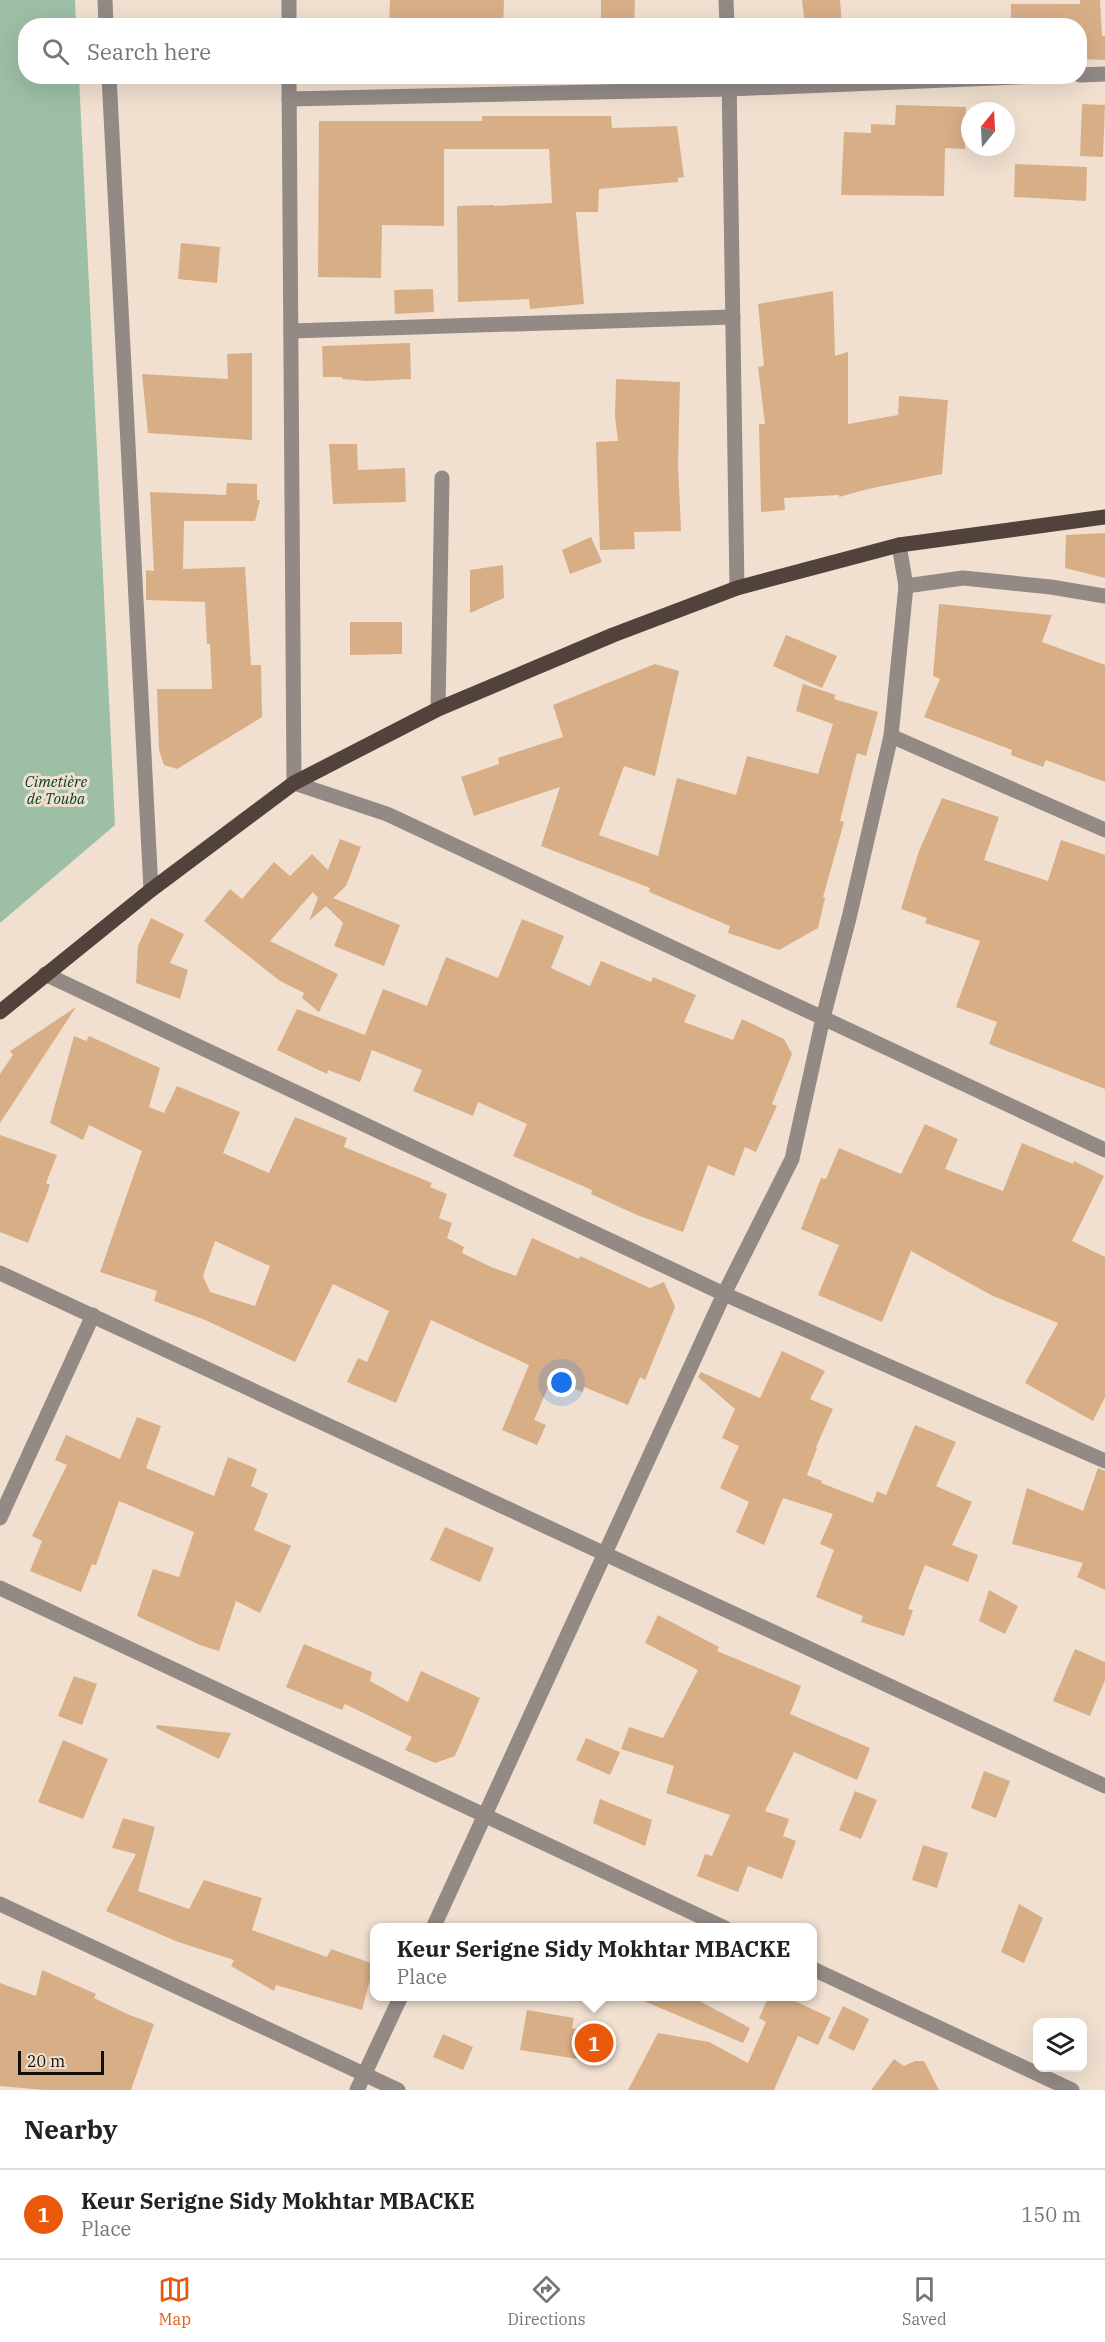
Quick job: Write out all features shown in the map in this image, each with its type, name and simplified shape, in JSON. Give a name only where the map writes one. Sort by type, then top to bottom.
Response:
[{"type":"main road","points":[[0,1012],[152,890],[294,783],[438,708],[614,635],[737,588],[899,545],[1105,517]]},
{"type":"street","points":[[105,0],[106,18]]},
{"type":"street","points":[[289,0],[289,18]]},
{"type":"street","points":[[726,0],[727,18]]},
{"type":"street","points":[[1087,75],[1105,74]]},
{"type":"street","points":[[109,84],[152,890]]},
{"type":"street","points":[[289,84],[294,783],[387,814],[1105,1150]]},
{"type":"street","points":[[290,99],[702,84]]},
{"type":"street","points":[[729,84],[737,588]]},
{"type":"street","points":[[291,331],[733,317]]},
{"type":"street","points":[[438,708],[442,478]]},
{"type":"street","points":[[435,1923],[724,1294],[792,1159],[823,1018],[849,918],[891,736],[906,586],[899,545]]},
{"type":"street","points":[[906,586],[963,578],[1051,587],[1105,596]]},
{"type":"street","points":[[891,736],[1105,830]]},
{"type":"street","points":[[45,974],[724,1294],[1105,1461]]},
{"type":"street","points":[[0,1273],[1105,1786]]},
{"type":"street","points":[[0,1518],[93,1315]]},
{"type":"street","points":[[0,1588],[714,1923]]},
{"type":"street","points":[[0,1904],[398,2090]]},
{"type":"street","points":[[817,1971],[1072,2090]]},
{"type":"street","points":[[357,2090],[400,2001]]},
{"type":"green space","name":"Cimetière de Touba","points":[[0,0],[75,0],[76,18],[18,18],[18,84],[79,84],[115,825],[0,923]]},
{"type":"building","points":[[390,0],[504,0],[503,18],[389,18]]},
{"type":"building","points":[[601,0],[635,0],[634,18],[601,18]]},
{"type":"building","points":[[802,0],[840,0],[841,18],[804,18]]},
{"type":"building","points":[[1080,0],[1100,0],[1102,36],[1105,36],[1105,60],[1087,59],[1087,18],[1011,18],[1011,4],[1080,4]]},
{"type":"building","points":[[1082,104],[1105,105],[1103,157],[1080,156]]},
{"type":"building","points":[[896,105],[961,107],[961,149],[945,148],[944,196],[841,195],[844,132],[871,133],[871,124],[895,125]]},
{"type":"building","points":[[482,116],[611,116],[612,128],[677,126],[684,177],[678,178],[678,182],[599,189],[598,212],[576,212],[584,304],[530,309],[529,299],[458,302],[457,206],[552,203],[549,149],[444,149],[444,226],[382,225],[381,278],[318,277],[319,121],[482,121]]},
{"type":"building","points":[[1015,164],[1087,167],[1086,201],[1014,197]]},
{"type":"building","points":[[181,243],[220,247],[217,283],[178,279]]},
{"type":"building","points":[[433,289],[434,312],[395,314],[394,290]]},
{"type":"building","points":[[833,291],[835,356],[848,352],[848,424],[898,415],[899,396],[948,400],[942,474],[839,497],[839,495],[784,498],[785,510],[761,512],[759,424],[765,424],[758,367],[764,366],[758,304]]},
{"type":"building","points":[[410,343],[411,379],[367,381],[323,377],[322,346]]},
{"type":"building","points":[[252,353],[252,440],[148,433],[142,374],[228,379],[227,354]]},
{"type":"building","points":[[616,379],[680,382],[678,465],[681,531],[634,532],[635,549],[600,550],[596,442],[618,441],[615,417]]},
{"type":"building","points":[[329,444],[357,444],[358,470],[405,468],[406,502],[333,504]]},
{"type":"building","points":[[227,483],[257,484],[257,500],[260,500],[255,521],[184,521],[183,569],[245,567],[251,665],[261,665],[262,717],[177,769],[164,765],[159,750],[157,689],[212,689],[210,644],[207,644],[205,602],[146,600],[146,570],[154,571],[150,492],[226,495]]},
{"type":"building","points":[[1105,533],[1105,578],[1065,568],[1066,535]]},
{"type":"building","points":[[591,537],[602,562],[570,574],[562,550]]},
{"type":"building","points":[[503,565],[504,598],[470,613],[470,570]]},
{"type":"building","points":[[939,604],[1052,615],[1042,642],[1105,665],[1105,782],[1046,760],[1043,767],[1011,755],[1012,750],[924,717],[940,679],[933,676]]},
{"type":"building","points":[[350,622],[402,622],[402,654],[350,655]]},
{"type":"building","points":[[786,635],[837,656],[822,688],[773,666]]},
{"type":"building","points":[[655,664],[679,671],[655,776],[624,766],[599,835],[658,856],[677,778],[736,795],[747,756],[818,774],[833,724],[796,711],[803,684],[836,695],[834,699],[878,712],[866,756],[857,753],[840,821],[844,822],[823,897],[825,898],[818,928],[779,950],[728,933],[730,926],[649,892],[650,888],[541,846],[560,787],[474,816],[461,777],[499,764],[498,758],[563,737],[553,705]]},
{"type":"building","points":[[942,798],[999,817],[984,860],[1048,881],[1061,840],[1105,855],[1105,1089],[989,1044],[997,1022],[956,1007],[980,941],[925,923],[927,918],[901,909],[919,851]]},
{"type":"building","points":[[340,839],[361,847],[346,886],[333,898],[400,925],[384,966],[334,946],[343,923],[326,906],[309,921],[318,898],[313,892],[270,941],[338,974],[319,1012],[302,998],[304,993],[280,981],[204,921],[230,889],[242,899],[274,862],[290,876],[312,854],[328,870]]},
{"type":"building","points":[[151,918],[184,934],[170,963],[188,970],[180,999],[136,983],[138,946]]},
{"type":"building","points":[[522,919],[564,936],[551,968],[590,986],[601,961],[651,982],[653,977],[696,995],[684,1022],[733,1040],[742,1019],[784,1039],[792,1054],[772,1104],[777,1106],[756,1152],[745,1147],[734,1176],[708,1165],[683,1232],[637,1215],[591,1194],[592,1190],[513,1156],[527,1124],[478,1102],[473,1116],[413,1091],[422,1070],[372,1050],[360,1082],[328,1070],[327,1074],[277,1050],[297,1009],[365,1035],[383,989],[427,1006],[446,957],[498,978]]},
{"type":"building","points":[[76,1007],[0,1123],[0,1074],[13,1055],[10,1051]]},
{"type":"building","points":[[74,1036],[86,1041],[89,1036],[160,1068],[149,1107],[164,1113],[177,1086],[240,1112],[223,1153],[269,1173],[295,1117],[347,1138],[344,1147],[432,1183],[430,1187],[447,1194],[439,1218],[452,1223],[447,1238],[464,1247],[462,1253],[516,1276],[532,1238],[579,1259],[580,1256],[650,1288],[664,1282],[675,1307],[645,1380],[640,1377],[628,1405],[584,1387],[582,1392],[552,1378],[534,1420],[546,1425],[537,1445],[502,1430],[529,1365],[431,1320],[396,1403],[347,1382],[358,1358],[367,1362],[389,1311],[333,1284],[295,1362],[205,1320],[154,1301],[157,1291],[100,1272],[142,1151],[89,1125],[83,1140],[50,1123]],"holes":[[[215,1241],[270,1266],[255,1306],[210,1292],[203,1276]]]},
{"type":"building","points":[[925,1124],[958,1139],[945,1169],[1003,1191],[1022,1143],[1073,1164],[1074,1161],[1104,1176],[1072,1241],[1105,1257],[1105,1397],[1093,1421],[1025,1383],[1058,1323],[991,1295],[911,1251],[882,1322],[818,1295],[839,1245],[801,1229],[821,1178],[826,1179],[839,1148],[901,1174]]},
{"type":"building","points":[[0,1135],[57,1155],[46,1183],[50,1185],[28,1243],[0,1232]]},
{"type":"building","points":[[782,1351],[825,1371],[810,1399],[833,1409],[816,1447],[807,1475],[822,1481],[821,1483],[873,1503],[877,1491],[886,1495],[915,1425],[956,1442],[936,1486],[972,1502],[952,1545],[978,1555],[968,1582],[925,1565],[908,1609],[913,1610],[904,1636],[861,1622],[863,1616],[816,1597],[834,1550],[820,1544],[833,1514],[783,1498],[764,1545],[736,1532],[749,1502],[720,1488],[739,1446],[722,1438],[735,1409],[698,1377],[701,1372],[760,1398]]},
{"type":"building","points":[[137,1417],[161,1426],[146,1468],[214,1496],[228,1457],[257,1469],[251,1486],[268,1494],[254,1530],[291,1546],[260,1613],[236,1601],[219,1651],[200,1645],[137,1616],[153,1569],[179,1577],[194,1532],[119,1501],[96,1565],[92,1564],[81,1592],[30,1571],[42,1541],[32,1536],[67,1465],[55,1460],[66,1435],[120,1459]]},
{"type":"building","points":[[1098,1468],[1105,1471],[1105,1590],[1077,1577],[1083,1563],[1012,1544],[1027,1488],[1083,1511]]},
{"type":"building","points":[[445,1527],[494,1548],[480,1582],[430,1560]]},
{"type":"building","points":[[989,1590],[1018,1606],[1005,1634],[979,1621]]},
{"type":"building","points":[[658,1615],[719,1647],[717,1651],[801,1686],[790,1714],[870,1748],[857,1780],[794,1752],[765,1811],[789,1819],[783,1836],[796,1841],[782,1879],[748,1866],[738,1892],[697,1876],[705,1854],[712,1856],[730,1815],[666,1793],[674,1766],[621,1749],[629,1727],[663,1738],[698,1670],[645,1643]]},
{"type":"building","points":[[304,1644],[372,1672],[370,1681],[408,1702],[421,1671],[480,1698],[455,1756],[435,1763],[405,1750],[412,1737],[345,1704],[342,1710],[286,1687]]},
{"type":"building","points":[[1075,1649],[1105,1662],[1105,1680],[1090,1716],[1053,1701]]},
{"type":"building","points":[[74,1676],[97,1684],[82,1725],[58,1716]]},
{"type":"building","points":[[157,1725],[231,1733],[219,1759],[156,1728]]},
{"type":"building","points":[[586,1738],[620,1752],[610,1775],[576,1760]]},
{"type":"building","points":[[63,1740],[108,1759],[83,1819],[38,1802]]},
{"type":"building","points":[[984,1771],[1010,1781],[996,1818],[971,1808]]},
{"type":"building","points":[[855,1791],[877,1800],[861,1839],[839,1830]]},
{"type":"building","points":[[600,1799],[652,1820],[645,1846],[593,1823]]},
{"type":"building","points":[[123,1818],[155,1827],[138,1891],[189,1909],[204,1880],[262,1898],[252,1930],[327,1957],[331,1949],[370,1963],[370,1979],[362,2010],[276,1985],[274,1991],[231,1966],[234,1960],[178,1942],[106,1911],[136,1854],[112,1848]]},
{"type":"building","points":[[923,1845],[948,1853],[937,1888],[912,1880]]},
{"type":"building","points":[[1019,1904],[1043,1918],[1024,1963],[1001,1952]]},
{"type":"building","points":[[42,1970],[96,1994],[94,1998],[127,2014],[154,2024],[131,2090],[44,2090],[0,2086],[0,1983],[36,1996]]},
{"type":"building","points":[[644,2001],[699,2001],[750,2028],[743,2043]]},
{"type":"building","points":[[767,2001],[795,2001],[831,2018],[818,2045],[798,2036],[774,2090],[628,2090],[658,2033],[709,2042],[748,2063],[766,2022],[759,2018]]},
{"type":"building","points":[[843,2006],[869,2019],[854,2051],[828,2038]]},
{"type":"building","points":[[527,2010],[574,2018],[572,2028],[605,2039],[597,2062],[520,2050]]},
{"type":"building","points":[[443,2034],[473,2047],[463,2070],[433,2057]]},
{"type":"building","points":[[894,2059],[904,2066],[915,2061],[924,2061],[939,2090],[871,2090]]},
{"type":"place","name":"Keur Serigne Sidy Mokhtar MBACKE","points":[[594,2043]]}]
